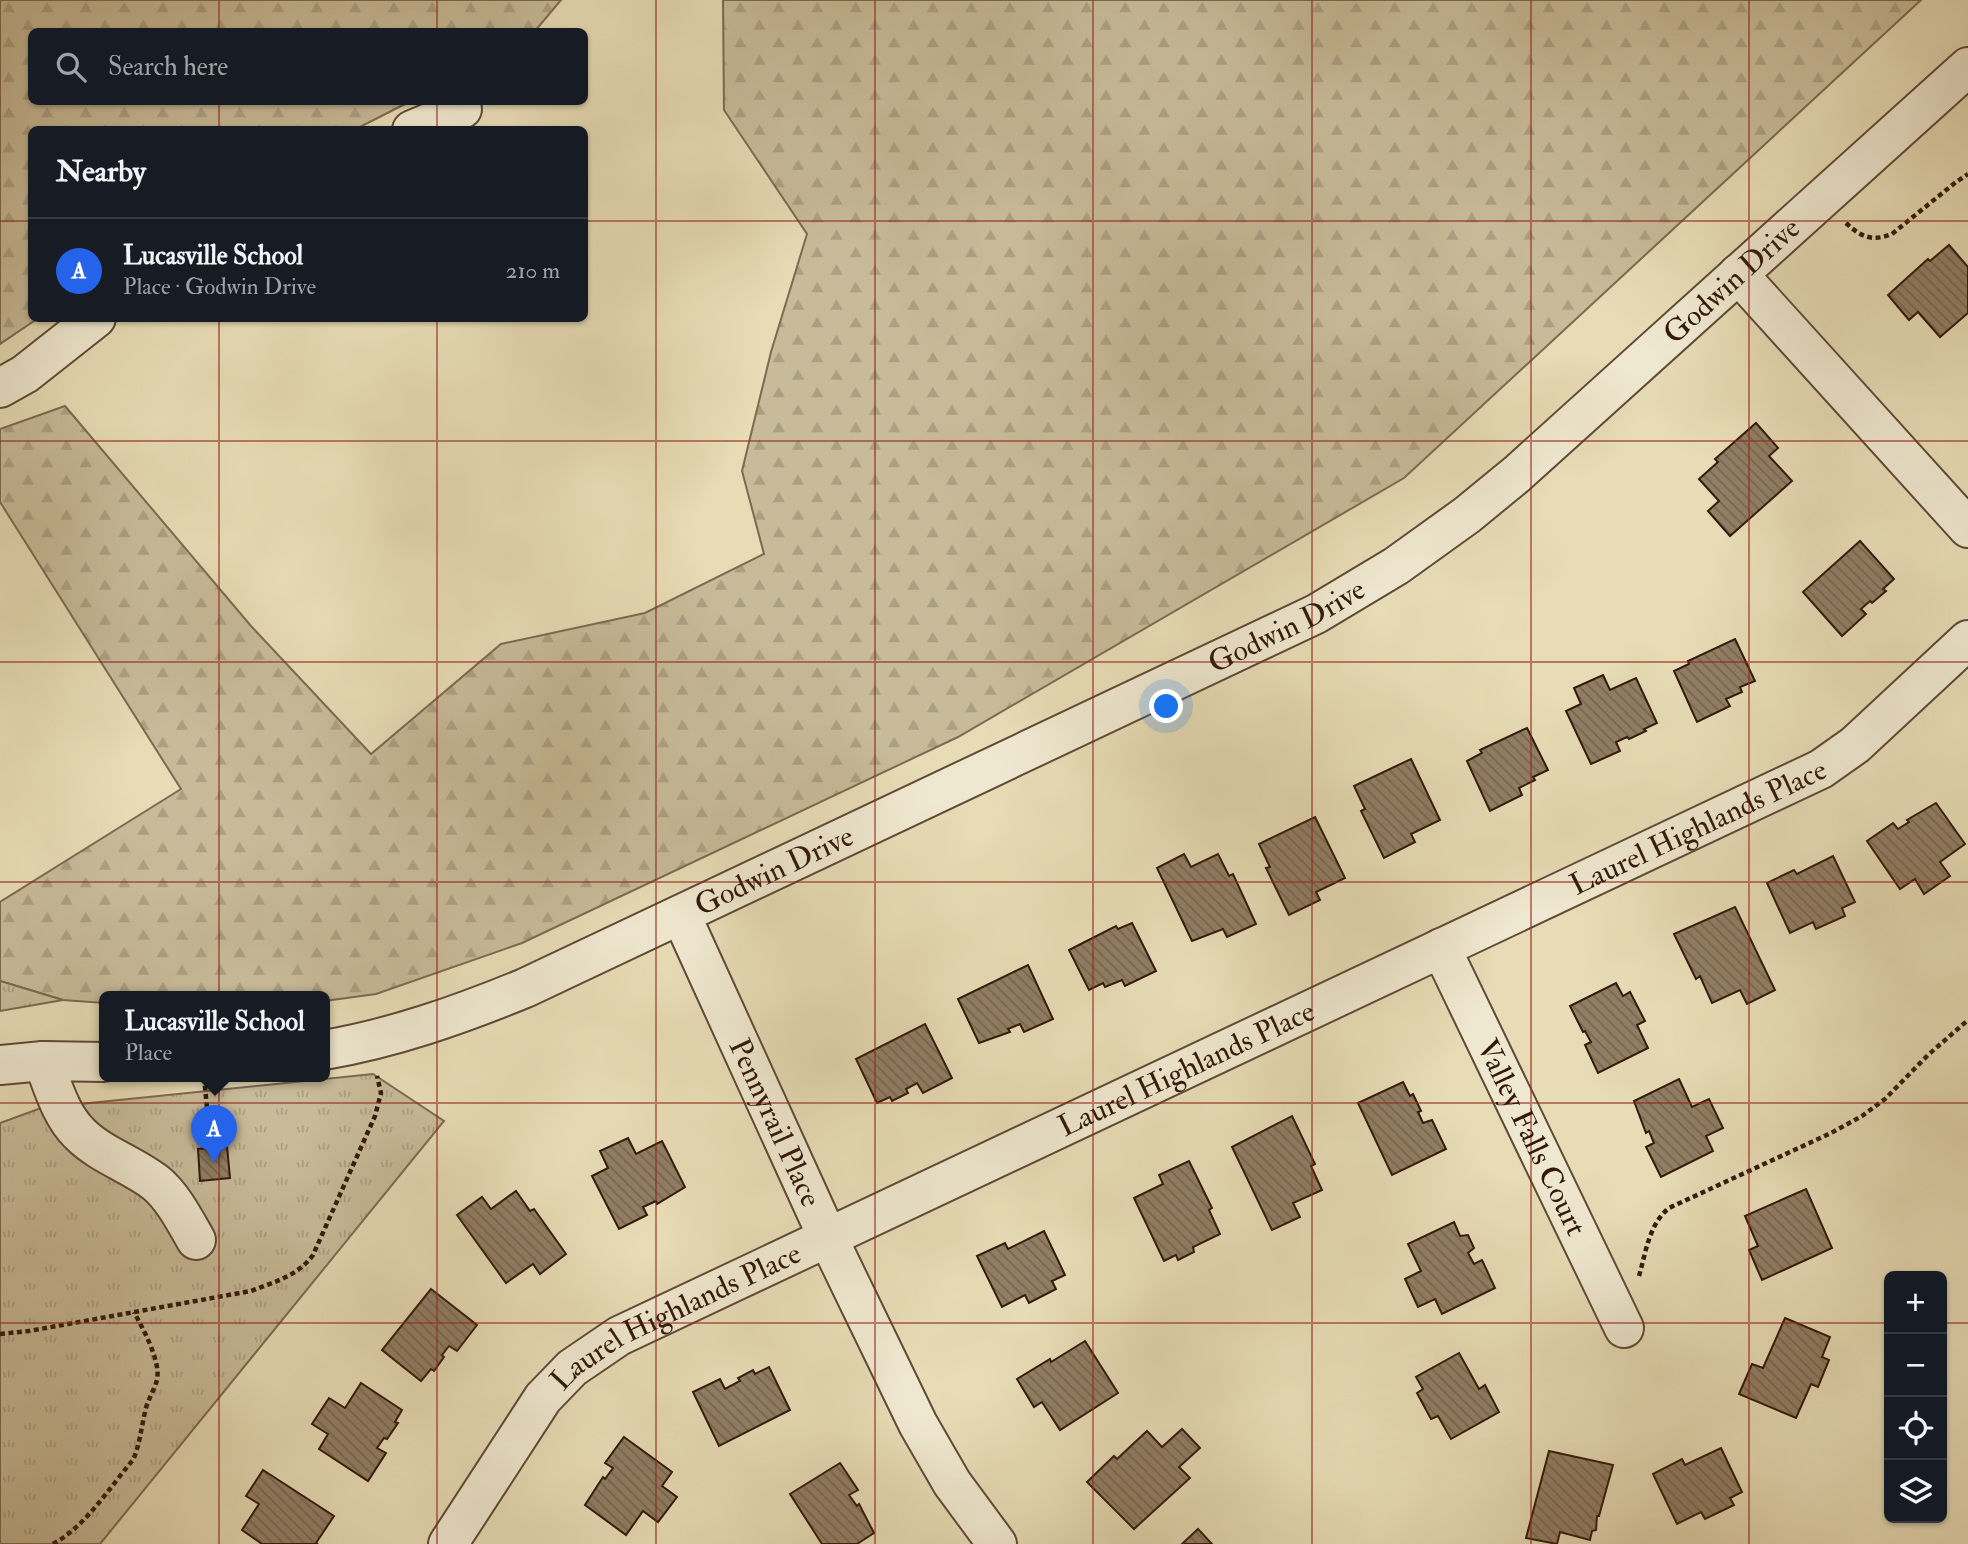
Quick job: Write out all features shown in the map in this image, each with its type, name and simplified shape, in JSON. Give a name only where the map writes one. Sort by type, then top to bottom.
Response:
[{"type":"street","name":"Godwin Drive","points":[[330,1049],[368,1041],[470,1011],[525,988],[1315,614],[1396,566],[1517,474],[1968,67]]},
{"type":"street","points":[[422,126],[462,109]]},
{"type":"street","points":[[1738,274],[1968,528]]},
{"type":"street","points":[[0,388],[25,373],[91,322]]},
{"type":"street","name":"Laurel Highlands Place","points":[[448,1544],[543,1398],[572,1368],[619,1336],[1821,769],[1855,745],[1968,640]]},
{"type":"street","name":"Pennyrail Place","points":[[681,915],[828,1238],[918,1424],[952,1483],[997,1544]]},
{"type":"street","name":"Valley Falls Court","points":[[1441,948],[1624,1328]]},
{"type":"street","points":[[43,1061],[60,1106],[76,1131],[87,1141],[158,1185],[179,1211],[196,1240]]},
{"type":"street","points":[[0,1065],[43,1061],[99,1062]]},
{"type":"path","points":[[1845,222],[1858,234],[1869,239],[1881,239],[1892,234],[1968,174]]},
{"type":"path","points":[[1624,1328],[1652,1229],[1663,1213],[1862,1116],[1885,1099],[1928,1055],[1968,1020]]},
{"type":"path","points":[[0,1334],[251,1291],[292,1275],[307,1262],[379,1108],[381,1093],[368,1041]]},
{"type":"path","points":[[204,1082],[211,1148]]},
{"type":"path","points":[[53,1544],[90,1511],[133,1460],[137,1451],[146,1406],[157,1379],[157,1368],[146,1335],[134,1312]]},
{"type":"green space","points":[[0,0],[561,0],[538,28],[28,28],[28,105],[403,105],[362,126],[28,126],[28,322],[33,322],[0,344]]},
{"type":"green space","points":[[723,0],[1921,0],[1404,478],[958,737],[522,943],[376,994],[330,1000],[330,991],[99,991],[99,1003],[63,1000],[0,981],[0,902],[181,789],[0,502],[0,429],[65,406],[251,626],[371,754],[501,644],[645,613],[764,554],[742,471],[771,352],[807,234],[724,110]]},
{"type":"green space","points":[[0,981],[63,1000],[0,1011]]},
{"type":"green space","points":[[373,1074],[444,1121],[100,1544],[0,1544],[0,1123],[41,1108],[295,1082],[330,1082],[330,1078]]},
{"type":"building","points":[[1949,245],[1968,267],[1968,313],[1940,337],[1918,312],[1909,320],[1888,295],[1928,259],[1930,261]]},
{"type":"building","points":[[1756,423],[1778,448],[1769,456],[1792,481],[1730,536],[1708,511],[1719,501],[1699,479],[1718,462],[1715,459]]},
{"type":"building","points":[[1860,541],[1894,579],[1883,589],[1886,591],[1861,609],[1866,614],[1842,636],[1803,592]]},
{"type":"building","points":[[1735,639],[1755,681],[1740,687],[1742,692],[1726,699],[1730,706],[1697,722],[1674,671],[1689,664],[1688,661]]},
{"type":"building","points":[[1603,675],[1610,690],[1636,678],[1657,723],[1629,739],[1627,737],[1616,742],[1620,751],[1591,764],[1566,711],[1581,704],[1574,688]]},
{"type":"building","points":[[1527,728],[1548,770],[1519,788],[1522,795],[1490,811],[1467,761],[1482,753],[1480,750]]},
{"type":"building","points":[[1411,759],[1440,820],[1411,834],[1415,842],[1384,858],[1361,811],[1365,809],[1354,786]]},
{"type":"building","points":[[1936,803],[1965,844],[1940,862],[1950,876],[1924,894],[1915,879],[1900,889],[1867,841],[1893,823],[1898,829],[1909,822],[1907,820]]},
{"type":"building","points":[[1315,817],[1345,878],[1316,892],[1320,900],[1289,915],[1266,868],[1270,867],[1259,844]]},
{"type":"building","points":[[1184,854],[1191,867],[1218,854],[1229,876],[1233,874],[1256,924],[1227,937],[1223,929],[1192,941],[1157,868]]},
{"type":"building","points":[[1833,856],[1855,902],[1842,908],[1845,916],[1816,929],[1813,922],[1790,933],[1767,883],[1794,870],[1797,874]]},
{"type":"building","points":[[1735,907],[1775,990],[1747,1004],[1740,990],[1712,1003],[1700,976],[1696,979],[1674,934]]},
{"type":"building","points":[[1132,923],[1156,971],[1125,986],[1122,980],[1105,987],[1103,983],[1089,990],[1069,950],[1116,926],[1118,929]]},
{"type":"building","points":[[1028,965],[1053,1019],[1024,1032],[1020,1024],[1008,1029],[1010,1032],[979,1043],[958,999]]},
{"type":"building","points":[[1616,983],[1623,996],[1630,992],[1645,1021],[1637,1025],[1648,1048],[1598,1073],[1585,1045],[1591,1042],[1570,1006]]},
{"type":"building","points":[[925,1024],[952,1078],[923,1093],[917,1083],[906,1089],[908,1093],[892,1101],[890,1097],[877,1103],[856,1059]]},
{"type":"building","points":[[1679,1079],[1692,1107],[1709,1099],[1723,1128],[1706,1136],[1713,1151],[1661,1177],[1646,1147],[1654,1143],[1649,1131],[1646,1133],[1634,1101]]},
{"type":"building","points":[[1403,1082],[1410,1096],[1413,1094],[1423,1123],[1432,1120],[1446,1149],[1392,1175],[1358,1103]]},
{"type":"building","points":[[1292,1116],[1315,1164],[1311,1166],[1322,1190],[1293,1203],[1300,1217],[1272,1230],[1232,1147]]},
{"type":"building","points":[[628,1138],[636,1154],[662,1141],[685,1187],[657,1204],[656,1201],[643,1207],[647,1215],[619,1229],[592,1176],[608,1168],[600,1151]]},
{"type":"building","points":[[227,1146],[230,1178],[200,1181],[198,1149]]},
{"type":"building","points":[[1189,1161],[1212,1208],[1209,1210],[1220,1234],[1193,1247],[1194,1252],[1178,1260],[1176,1255],[1164,1261],[1134,1198],[1163,1184],[1159,1175]]},
{"type":"building","points":[[1806,1189],[1832,1248],[1762,1280],[1749,1250],[1758,1246],[1745,1216]]},
{"type":"building","points":[[516,1191],[530,1211],[534,1209],[566,1254],[540,1274],[533,1264],[506,1283],[457,1215],[482,1197],[491,1209]]},
{"type":"building","points":[[1454,1222],[1460,1236],[1468,1235],[1474,1248],[1468,1253],[1474,1264],[1482,1260],[1495,1288],[1442,1314],[1435,1299],[1418,1307],[1405,1279],[1421,1271],[1408,1244]]},
{"type":"building","points":[[1044,1231],[1065,1275],[1052,1281],[1056,1289],[1029,1303],[1025,1295],[1002,1307],[977,1256],[1005,1243],[1008,1249]]},
{"type":"building","points":[[431,1289],[477,1325],[457,1351],[449,1346],[434,1371],[431,1369],[421,1381],[382,1350]]},
{"type":"building","points":[[1785,1318],[1830,1337],[1822,1357],[1829,1360],[1818,1387],[1811,1384],[1796,1418],[1739,1394],[1752,1364],[1763,1368]]},
{"type":"building","points":[[1085,1341],[1118,1393],[1060,1430],[1042,1402],[1034,1407],[1017,1379]]},
{"type":"building","points":[[1459,1353],[1479,1389],[1485,1385],[1499,1412],[1451,1439],[1438,1416],[1431,1419],[1417,1393],[1423,1389],[1416,1377]]},
{"type":"building","points":[[769,1367],[790,1410],[719,1446],[693,1392],[720,1379],[725,1389],[753,1370],[755,1374]]},
{"type":"building","points":[[361,1383],[402,1410],[395,1422],[398,1423],[377,1448],[386,1453],[368,1481],[319,1449],[328,1434],[312,1424],[329,1398],[345,1408]]},
{"type":"building","points":[[1182,1429],[1200,1448],[1179,1467],[1190,1478],[1134,1529],[1087,1482],[1114,1456],[1117,1459],[1147,1431],[1162,1447]]},
{"type":"building","points":[[624,1437],[672,1472],[662,1486],[677,1497],[658,1522],[643,1511],[626,1535],[585,1505],[603,1477],[605,1479],[613,1468],[605,1463]]},
{"type":"building","points":[[1721,1448],[1742,1492],[1730,1498],[1734,1505],[1705,1519],[1701,1512],[1677,1524],[1653,1474],[1682,1459],[1685,1465]]},
{"type":"building","points":[[1549,1451],[1613,1465],[1597,1516],[1596,1530],[1592,1531],[1590,1540],[1560,1532],[1557,1544],[1526,1538]]},
{"type":"building","points":[[840,1463],[858,1490],[849,1495],[857,1506],[859,1504],[874,1533],[857,1544],[822,1544],[790,1494]]},
{"type":"building","points":[[263,1470],[334,1516],[316,1543],[318,1544],[262,1544],[242,1530],[259,1504],[246,1496]]},
{"type":"building","points":[[1198,1529],[1212,1544],[1182,1544]]},
{"type":"place","name":"Lucasville School","points":[[214,1163]]}]
